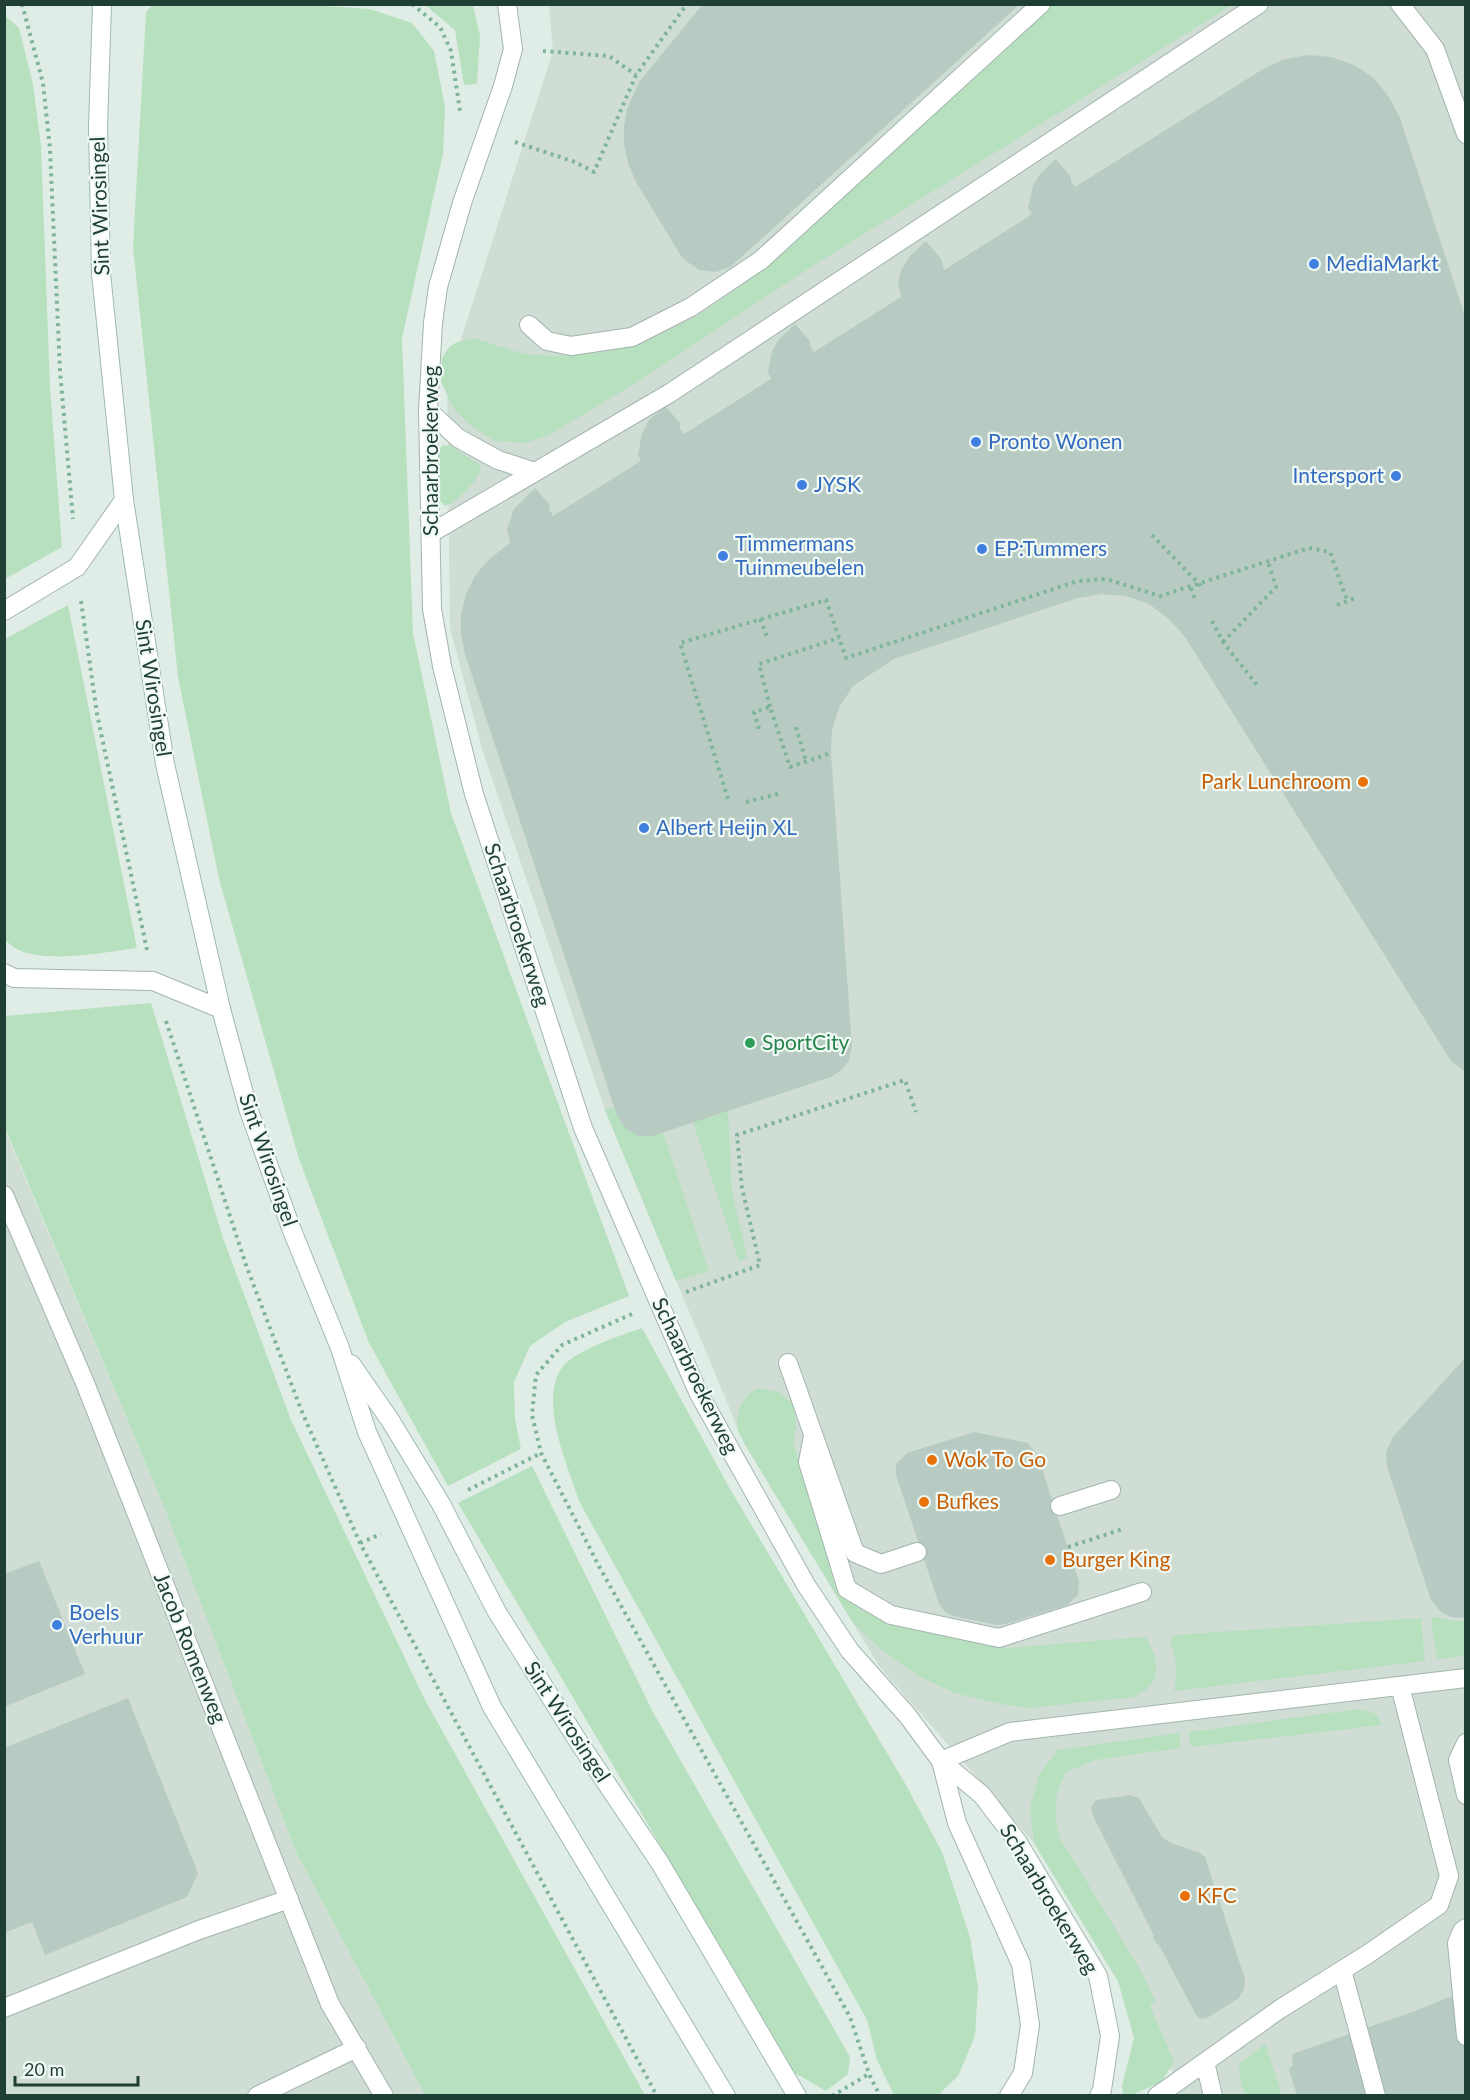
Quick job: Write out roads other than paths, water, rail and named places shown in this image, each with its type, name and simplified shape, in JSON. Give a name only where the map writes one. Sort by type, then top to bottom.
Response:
[{"type":"street","name":"Sint Wirosingel","points":[[102,4],[98,127],[101,273],[124,500],[165,764],[221,1009],[248,1108],[291,1228],[340,1348],[367,1432],[492,1707],[726,2096]]},
{"type":"street","name":"Schaarbroekerweg","points":[[507,4],[513,49],[462,203],[438,287],[433,323],[428,410],[432,609],[442,666],[474,794],[583,1128],[698,1392],[807,1585],[850,1651],[907,1715],[941,1761],[982,1795],[1017,1841],[1098,1976],[1110,2036],[1102,2090],[1099,2096]]},
{"type":"street","points":[[529,325],[547,341],[571,346],[632,337],[691,307],[761,261],[1041,4]]},
{"type":"street","points":[[431,533],[680,386],[1259,4]]},
{"type":"street","points":[[1400,4],[1435,49],[1466,134]]},
{"type":"street","points":[[428,410],[458,438],[498,460],[535,472]]},
{"type":"street","points":[[4,611],[77,567],[124,500]]},
{"type":"street","points":[[4,974],[14,978],[153,981],[221,1009]]},
{"type":"street","name":"Jacob Romenweg","points":[[4,1195],[85,1383],[330,2004],[384,2096]]},
{"type":"street","name":"Sint Wirosingel","points":[[340,1348],[396,1429],[441,1504],[497,1612],[578,1741],[660,1863],[797,2096]]},
{"type":"street","points":[[788,1363],[855,1553],[881,1564],[917,1552]]},
{"type":"street","points":[[813,1436],[808,1462],[847,1589],[891,1615],[999,1638],[1142,1592]]},
{"type":"street","points":[[1060,1506],[1111,1490]]},
{"type":"street","points":[[941,1761],[1010,1732],[1466,1678]]},
{"type":"street","points":[[1157,2096],[1280,2009],[1439,1905],[1449,1876],[1400,1686]]},
{"type":"street","points":[[1466,1743],[1458,1760],[1466,1795]]},
{"type":"street","name":"Schaarbroekerweg","points":[[941,1761],[957,1823],[1021,1964],[1030,2025],[1023,2073],[1009,2096]]},
{"type":"street","points":[[4,2008],[200,1930],[289,1899]]},
{"type":"street","points":[[1466,1928],[1462,1931],[1457,1943],[1466,2036]]},
{"type":"street","points":[[1342,1970],[1376,2096]]},
{"type":"street","points":[[257,2096],[357,2048]]},
{"type":"street","points":[[1204,2062],[1213,2096]]},
{"type":"place","name":"MediaMarkt","points":[[1314,264]]},
{"type":"place","name":"Pronto Wonen","points":[[976,442]]},
{"type":"place","name":"Intersport","points":[[1396,476]]},
{"type":"place","name":"JYSK","points":[[802,485]]},
{"type":"place","name":"EP:Tummers","points":[[982,549]]},
{"type":"place","name":"Timmermans Tuinmeubelen","points":[[723,556]]},
{"type":"place","name":"Park Lunchroom","points":[[1363,782]]},
{"type":"place","name":"Albert Heijn XL","points":[[644,828]]},
{"type":"place","name":"SportCity","points":[[750,1043]]},
{"type":"place","name":"Wok To Go","points":[[932,1460]]},
{"type":"place","name":"Bufkes","points":[[924,1502]]},
{"type":"place","name":"Burger King","points":[[1050,1560]]},
{"type":"place","name":"Boels Verhuur","points":[[57,1625]]},
{"type":"place","name":"KFC","points":[[1185,1896]]}]
